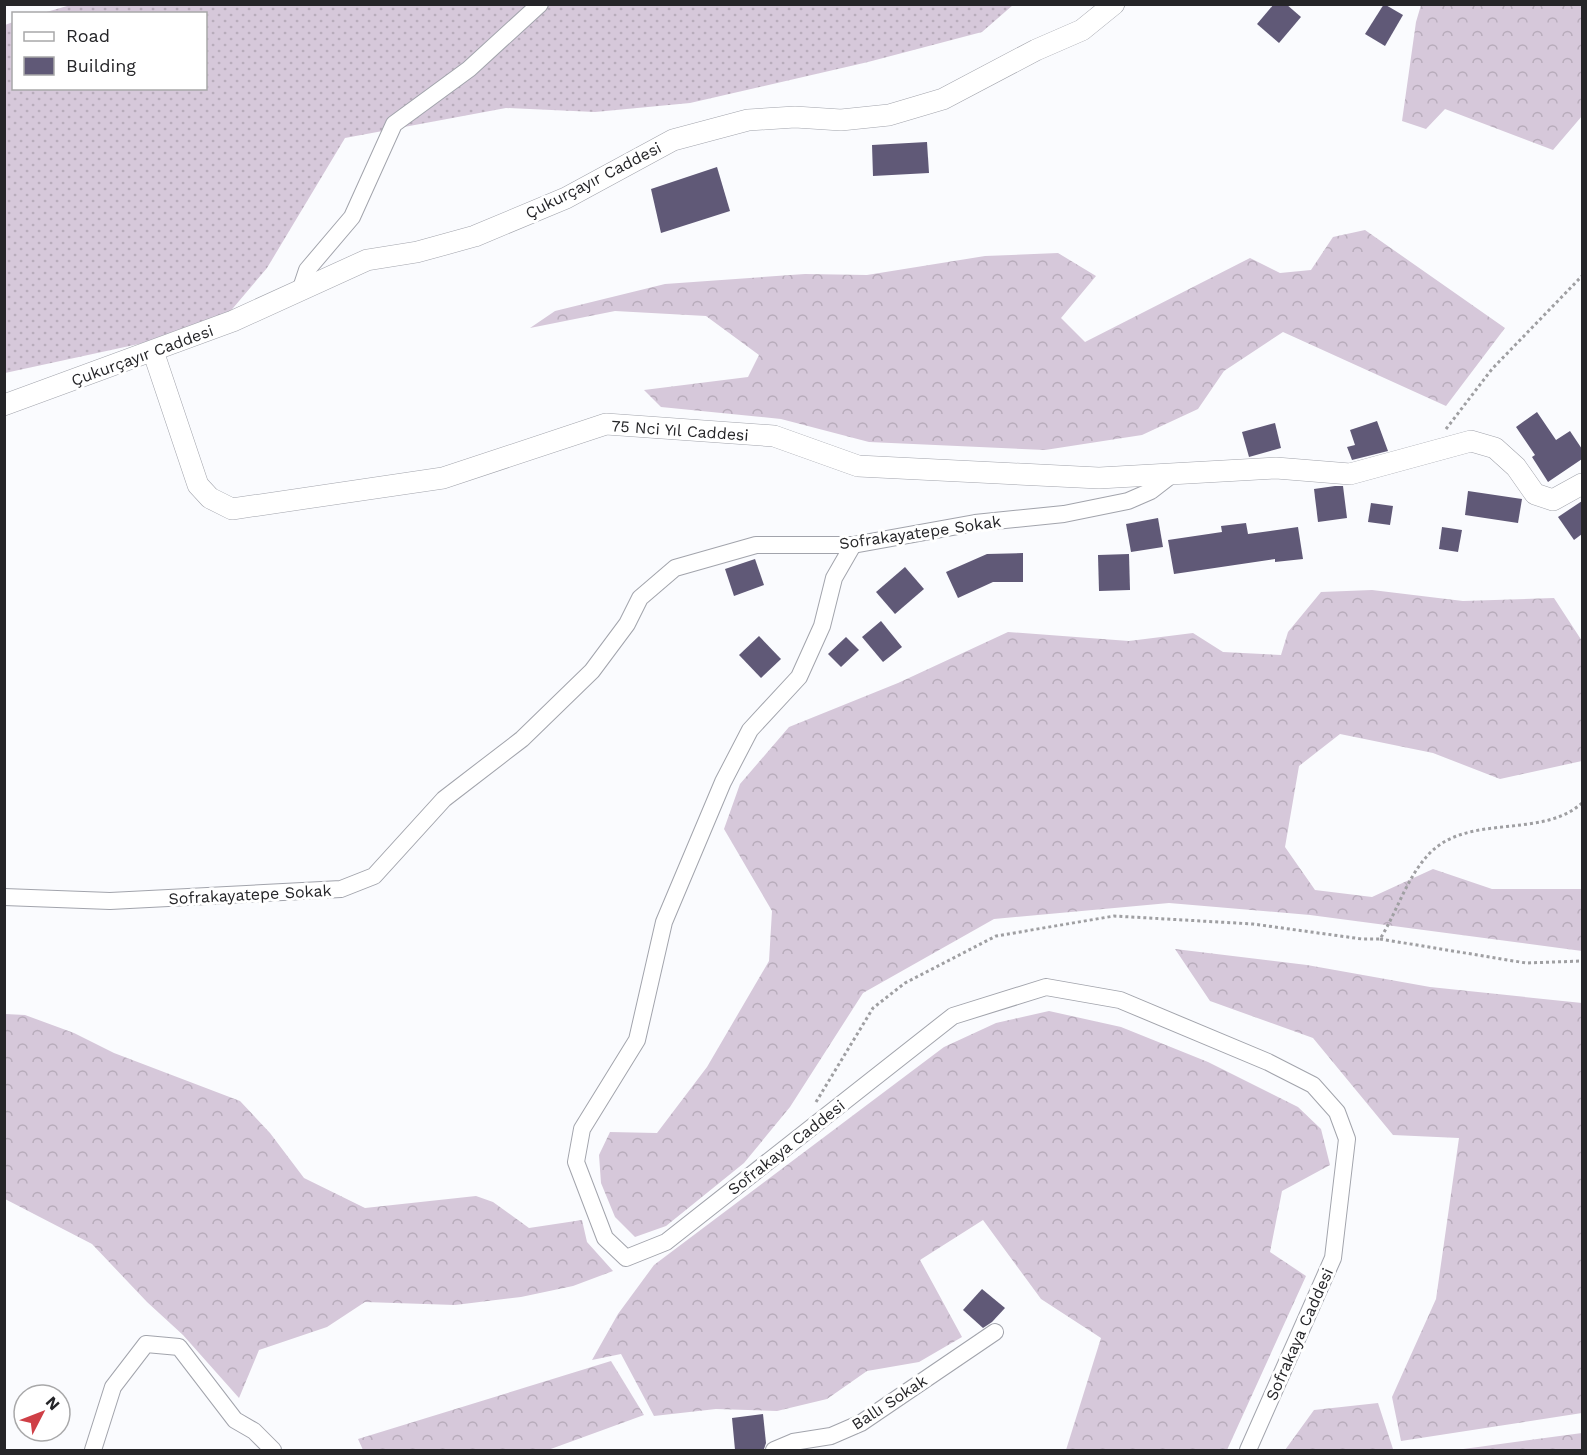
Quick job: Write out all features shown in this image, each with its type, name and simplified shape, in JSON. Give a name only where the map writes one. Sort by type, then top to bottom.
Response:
[{"type":"street","points":[[301,288],[307,270],[352,218],[394,124],[469,69],[540,4]]},
{"type":"street","name":"Çukurçayır Caddesi","points":[[4,405],[233,321],[301,288],[367,260],[417,252],[475,236],[566,198],[673,140],[748,120],[795,117],[851,119],[889,115],[943,99],[1036,50],[1082,30],[1114,4]]},
{"type":"street","name":"75 Nci Yıl Caddesi","points":[[153,351],[198,485],[210,498],[232,509],[442,478],[606,424],[774,436],[858,466],[1099,478],[1276,468],[1350,474],[1471,441],[1495,448],[1516,467],[1535,494],[1553,500],[1582,484]]},
{"type":"street","name":"Sofrakayatepe Sokak","points":[[4,897],[111,902],[341,889],[374,876],[444,799],[522,739],[592,672],[627,624],[640,598],[675,568],[756,545],[853,545],[975,523],[1064,514],[1128,501],[1151,491],[1173,474]]},
{"type":"street","name":"Sofrakaya Caddesi","points":[[853,545],[834,578],[822,626],[799,677],[750,730],[723,782],[664,922],[637,1040],[582,1129],[576,1162],[605,1238],[626,1258],[666,1242],[953,1016],[1046,987],[1120,1000],[1268,1062],[1313,1085],[1337,1112],[1347,1138],[1333,1258],[1248,1450]]},
{"type":"street","name":"Ballı Sokak","points":[[774,1450],[793,1442],[831,1436],[861,1423],[995,1332]]},
{"type":"street","points":[[93,1450],[113,1387],[146,1344],[179,1347],[235,1420],[254,1431],[273,1450]]},
{"type":"path","points":[[1432,451],[1452,419],[1492,369],[1582,276]]},
{"type":"path","points":[[1380,939],[1403,893],[1429,854],[1459,835],[1547,820],[1573,812],[1582,803]]},
{"type":"path","points":[[814,1106],[873,1008],[905,982],[996,936],[1114,916],[1253,924],[1362,939],[1380,939],[1526,963],[1582,961]]},
{"type":"green space","points":[[74,4],[1013,5],[982,32],[868,62],[690,103],[595,112],[506,108],[345,138],[267,268],[217,327],[5,373],[5,25],[12,22],[12,90],[207,90],[207,12],[46,12]]},
{"type":"green space","points":[[1421,5],[1582,5],[1582,116],[1553,150],[1445,109],[1426,129],[1402,121],[1416,22]]},
{"type":"green space","points":[[1365,230],[1505,328],[1446,406],[1283,332],[1224,371],[1198,409],[1142,435],[1045,450],[869,442],[781,419],[661,407],[644,390],[748,377],[759,355],[706,316],[615,311],[530,328],[555,311],[665,284],[805,274],[867,275],[985,256],[1058,253],[1096,276],[1061,318],[1085,342],[1250,258],[1280,273],[1311,270],[1333,237]]},
{"type":"green space","points":[[1372,590],[1463,601],[1554,598],[1582,641],[1582,761],[1500,779],[1433,753],[1340,734],[1299,766],[1285,847],[1315,890],[1372,897],[1433,869],[1492,889],[1582,889],[1582,951],[1310,915],[1169,903],[994,919],[863,993],[790,1107],[744,1163],[666,1226],[635,1237],[615,1217],[601,1183],[599,1155],[610,1132],[657,1133],[707,1067],[769,961],[772,911],[724,829],[740,784],[789,727],[898,683],[1008,632],[1129,641],[1193,633],[1223,652],[1281,655],[1288,632],[1321,592]]},
{"type":"green space","points":[[1175,949],[1307,965],[1430,987],[1582,1003],[1582,1413],[1401,1441],[1392,1397],[1436,1299],[1459,1138],[1393,1135],[1313,1038],[1210,1001]]},
{"type":"green space","points":[[1049,1011],[1121,1027],[1208,1062],[1298,1107],[1321,1129],[1330,1165],[1282,1191],[1270,1252],[1306,1276],[1227,1450],[1066,1450],[1101,1338],[1041,1299],[983,1220],[920,1260],[962,1337],[919,1362],[867,1371],[827,1399],[777,1411],[716,1409],[654,1416],[621,1354],[592,1360],[618,1314],[654,1265],[944,1047],[996,1023]]},
{"type":"green space","points":[[5,1014],[25,1015],[74,1033],[114,1053],[240,1101],[270,1133],[304,1178],[365,1208],[476,1196],[493,1202],[529,1228],[582,1220],[587,1242],[613,1271],[573,1286],[521,1297],[455,1305],[365,1302],[327,1327],[259,1350],[239,1398],[183,1335],[147,1302],[92,1244],[5,1199]]},
{"type":"green space","points":[[611,1361],[644,1415],[548,1450],[363,1450],[358,1439]]},
{"type":"green space","points":[[1378,1403],[1393,1449],[1426,1450],[1285,1450],[1314,1410]]},
{"type":"green space","points":[[1582,1433],[1582,1450],[1456,1450]]},
{"type":"building","points":[[1274,4],[1286,4],[1301,17],[1279,43],[1257,24]]},
{"type":"building","points":[[1384,4],[1403,15],[1385,46],[1365,34]]},
{"type":"building","points":[[927,142],[929,173],[873,176],[872,145]]},
{"type":"building","points":[[717,167],[730,211],[661,233],[651,189]]},
{"type":"building","points":[[1537,412],[1556,440],[1570,431],[1582,449],[1582,459],[1548,482],[1532,457],[1535,455],[1516,427]]},
{"type":"building","points":[[1377,421],[1388,451],[1352,460],[1347,447],[1355,445],[1350,430]]},
{"type":"building","points":[[1275,423],[1281,448],[1249,457],[1242,432]]},
{"type":"building","points":[[1343,486],[1347,518],[1318,522],[1314,489]]},
{"type":"building","points":[[1468,491],[1522,499],[1518,523],[1465,515]]},
{"type":"building","points":[[1582,501],[1582,534],[1574,540],[1558,517]]},
{"type":"building","points":[[1371,503],[1393,506],[1390,525],[1368,522]]},
{"type":"building","points":[[1158,518],[1163,547],[1131,552],[1126,524]]},
{"type":"building","points":[[1246,523],[1248,534],[1298,527],[1303,559],[1275,562],[1275,559],[1174,574],[1168,540],[1222,532],[1221,526]]},
{"type":"building","points":[[1442,527],[1462,530],[1458,552],[1439,549]]},
{"type":"building","points":[[1023,553],[1023,582],[993,582],[958,598],[946,572],[987,554]]},
{"type":"building","points":[[1129,554],[1130,590],[1099,591],[1098,555]]},
{"type":"building","points":[[755,559],[764,585],[734,596],[725,569]]},
{"type":"building","points":[[905,567],[924,589],[895,614],[876,592]]},
{"type":"building","points":[[881,621],[902,647],[883,662],[862,637]]},
{"type":"building","points":[[759,636],[781,659],[761,678],[739,655]]},
{"type":"building","points":[[846,637],[859,650],[841,667],[828,654]]},
{"type":"building","points":[[982,1289],[1005,1308],[983,1328],[963,1310]]},
{"type":"building","points":[[763,1414],[766,1443],[764,1449],[735,1450],[732,1418]]}]
